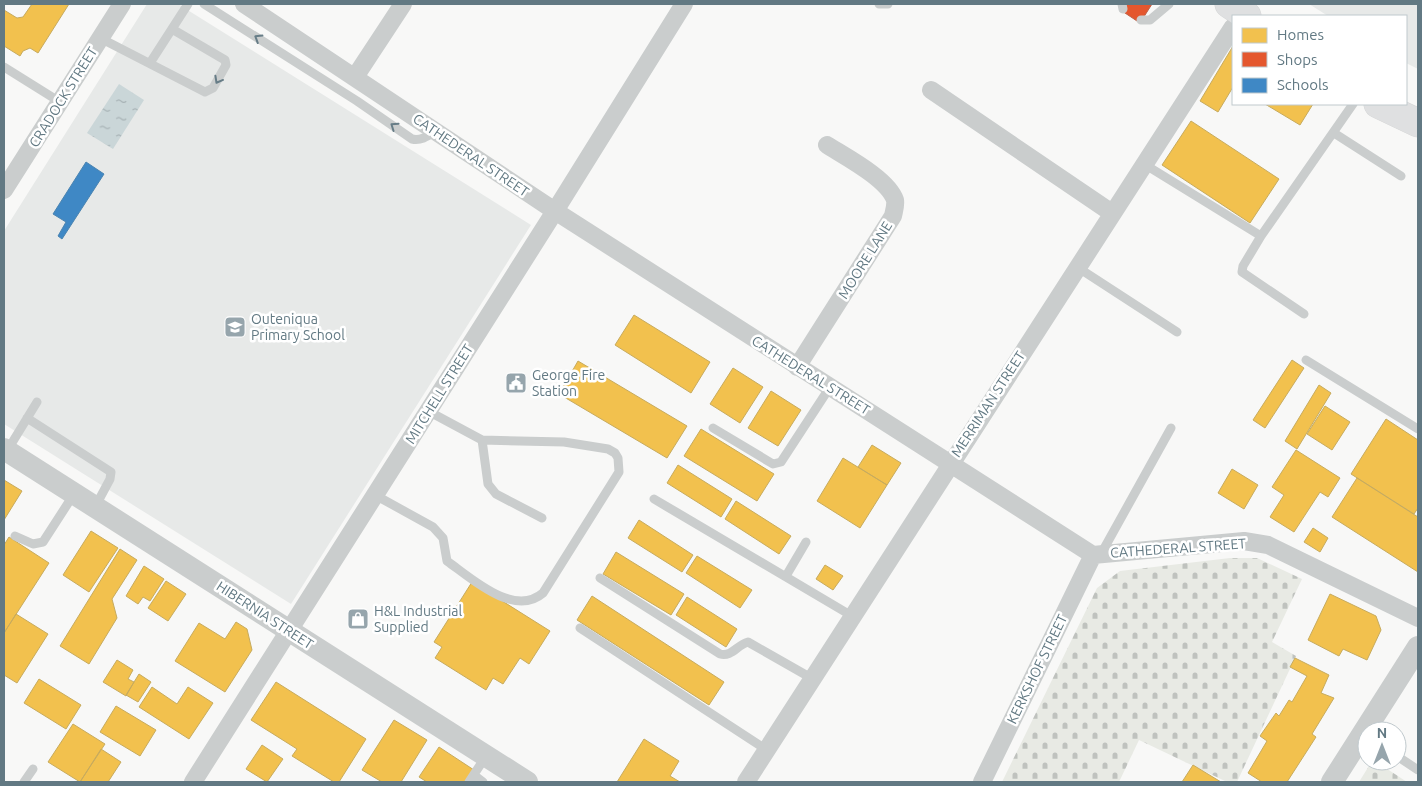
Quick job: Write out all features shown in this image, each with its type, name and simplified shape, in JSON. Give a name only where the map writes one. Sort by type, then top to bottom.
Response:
[{"type":"highway","points":[[1380,105],[1418,123]]},
{"type":"street","name":"CRADOCK STREET","points":[[5,184],[122,4]]},
{"type":"street","name":"CATHEDERAL STREET","points":[[244,4],[555,211],[797,367],[1097,555],[1244,541],[1268,545],[1418,618]]},
{"type":"street","points":[[355,77],[403,4]]},
{"type":"street","name":"MITCHELL STREET","points":[[193,782],[684,4]]},
{"type":"street","name":"MERRIMAN STREET","points":[[746,782],[1232,27]]},
{"type":"street","points":[[931,90],[1112,213]]},
{"type":"street","name":"MOORE LANE","points":[[797,367],[893,216],[895,208],[895,201],[883,183],[828,145]]},
{"type":"street","name":"HIBERNIA STREET","points":[[5,450],[527,782]]},
{"type":"street","name":"KERKSHOF STREET","points":[[982,782],[1097,555]]},
{"type":"street","points":[[1373,721],[1418,647]]},
{"type":"street","points":[[1332,782],[1357,746]]},
{"type":"lane","points":[[150,63],[188,4]]},
{"type":"lane","points":[[204,4],[357,101],[412,139],[425,138],[436,131]]},
{"type":"lane","points":[[879,4],[888,4]]},
{"type":"lane","points":[[1141,20],[1150,20],[1169,4]]},
{"type":"lane","points":[[100,38],[205,92],[213,88],[226,65],[225,60],[172,29]]},
{"type":"lane","points":[[4,67],[60,102]]},
{"type":"lane","points":[[1304,314],[1242,272],[1243,266],[1261,236],[1353,105]]},
{"type":"lane","points":[[1334,133],[1401,176]]},
{"type":"lane","points":[[1144,164],[1261,236]]},
{"type":"lane","points":[[1078,267],[1177,332]]},
{"type":"lane","points":[[1306,360],[1418,429]]},
{"type":"lane","points":[[713,428],[773,464],[781,462],[830,387]]},
{"type":"lane","points":[[5,450],[37,402]]},
{"type":"lane","points":[[375,495],[433,527],[443,538],[447,561],[494,593],[511,601],[540,596],[619,472],[618,458],[615,453],[608,449],[564,442],[482,440],[428,411]]},
{"type":"lane","points":[[27,418],[111,472],[110,479],[95,507]]},
{"type":"lane","points":[[1097,555],[1171,428]]},
{"type":"lane","points":[[482,440],[488,484],[491,488],[496,494],[542,518]]},
{"type":"lane","points":[[15,536],[33,544],[43,542],[74,494]]},
{"type":"lane","points":[[654,499],[852,616]]},
{"type":"lane","points":[[786,576],[806,542]]},
{"type":"lane","points":[[600,578],[720,654],[732,653],[748,642],[813,679]]},
{"type":"lane","points":[[580,628],[767,750]]},
{"type":"lane","points":[[484,782],[472,779],[486,756]]},
{"type":"lane","points":[[1407,763],[1418,770]]},
{"type":"lane","points":[[24,782],[33,769]]},
{"type":"shaded area","name":"Outeniqua Primary School","points":[[147,4],[178,4],[531,225],[291,604],[4,424],[4,231]]},
{"type":"shaded area","points":[[1309,4],[1418,4],[1418,69],[1407,64],[1407,15],[1326,15]]},
{"type":"green space","points":[[1230,558],[1257,558],[1302,579],[1272,642],[1296,656],[1237,782],[1227,782],[1139,740],[1119,782],[1002,782],[1097,588],[1120,571]]},
{"type":"green space","points":[[1366,771],[1390,771],[1407,782],[1359,782]]},
{"type":"water","points":[[119,84],[144,100],[113,149],[87,133]]},
{"type":"building: Homes","points":[[32,4],[69,4],[38,53],[30,48],[23,51],[20,56],[4,46],[4,10],[17,18],[23,17]]},
{"type":"building: Homes","points":[[1232,48],[1232,89],[1218,112],[1200,101]]},
{"type":"building: Homes","points":[[1267,105],[1312,105],[1300,125]]},
{"type":"building: Homes","points":[[1191,121],[1279,179],[1250,223],[1162,165]]},
{"type":"building: Homes","points":[[634,315],[710,362],[691,393],[615,345]]},
{"type":"building: Homes","points":[[1292,360],[1304,368],[1265,428],[1253,420]]},
{"type":"building: Homes","points":[[578,361],[687,426],[667,458],[559,394]]},
{"type":"building: Homes","points":[[733,368],[763,387],[740,423],[710,404]]},
{"type":"building: Homes","points":[[1319,385],[1331,393],[1297,449],[1285,441]]},
{"type":"building: Homes","points":[[771,391],[801,410],[778,446],[748,428]]},
{"type":"building: Homes","points":[[1325,406],[1350,422],[1332,450],[1307,434]]},
{"type":"building: Homes","points":[[1386,419],[1418,440],[1418,508],[1414,514],[1351,474]]},
{"type":"building: Homes","points":[[701,429],[774,474],[757,501],[684,456]]},
{"type":"building: Homes","points":[[872,445],[901,463],[887,485],[858,467]]},
{"type":"building: Homes","points":[[1296,450],[1340,478],[1328,497],[1320,492],[1294,532],[1270,517],[1284,495],[1272,487]]},
{"type":"building: Homes","points":[[843,458],[887,485],[860,528],[817,501]]},
{"type":"building: Homes","points":[[678,465],[732,499],[721,517],[667,483]]},
{"type":"building: Homes","points":[[1232,469],[1258,485],[1244,509],[1218,493]]},
{"type":"building: Homes","points":[[1357,478],[1418,517],[1418,572],[1332,517]]},
{"type":"building: Homes","points":[[4,480],[22,491],[4,520]]},
{"type":"building: Homes","points":[[736,501],[791,536],[779,554],[725,519]]},
{"type":"building: Homes","points":[[639,520],[693,555],[682,572],[628,538]]},
{"type":"building: Homes","points":[[1313,528],[1328,538],[1320,552],[1304,542]]},
{"type":"building: Homes","points":[[91,531],[118,548],[89,592],[63,575]]},
{"type":"building: Homes","points":[[9,537],[49,563],[4,633],[4,545]]},
{"type":"building: Homes","points":[[120,549],[137,560],[112,599],[117,618],[89,664],[60,646]]},
{"type":"building: Homes","points":[[616,552],[684,594],[671,615],[603,574]]},
{"type":"building: Homes","points":[[697,556],[752,590],[740,608],[686,573]]},
{"type":"building: Homes","points":[[825,565],[843,576],[833,590],[816,579]]},
{"type":"building: Homes","points":[[144,566],[164,579],[150,601],[143,597],[138,604],[126,596]]},
{"type":"building: Homes","points":[[166,581],[186,594],[168,621],[148,608]]},
{"type":"building: Homes","points":[[472,582],[550,631],[529,664],[520,658],[503,684],[493,678],[486,690],[435,658],[442,647],[434,642]]},
{"type":"building: Homes","points":[[1330,594],[1376,616],[1381,630],[1367,660],[1343,649],[1339,656],[1308,640]]},
{"type":"building: Homes","points":[[592,596],[724,682],[709,705],[577,620]]},
{"type":"building: Homes","points":[[687,597],[737,629],[726,647],[676,615]]},
{"type":"building: Homes","points":[[16,614],[48,634],[17,683],[4,675],[4,633]]},
{"type":"building: Homes","points":[[236,622],[247,629],[252,650],[225,692],[175,661],[199,623],[225,639]]},
{"type":"building: Homes","points":[[1295,658],[1329,675],[1321,693],[1334,698],[1312,734],[1316,737],[1287,782],[1262,782],[1248,773],[1267,741],[1260,736],[1276,713],[1279,716],[1289,700],[1292,702],[1307,676],[1290,667]]},
{"type":"building: Homes","points":[[117,660],[133,670],[128,679],[134,682],[126,696],[103,682]]},
{"type":"building: Homes","points":[[139,674],[151,682],[138,702],[126,695]]},
{"type":"building: Homes","points":[[39,679],[81,705],[66,729],[24,703]]},
{"type":"building: Homes","points":[[276,682],[366,739],[339,782],[334,782],[292,756],[297,749],[251,720]]},
{"type":"building: Homes","points":[[152,687],[177,704],[188,687],[213,703],[189,739],[139,707]]},
{"type":"building: Homes","points":[[116,706],[156,730],[140,756],[100,732]]},
{"type":"building: Homes","points":[[394,720],[427,740],[401,782],[382,782],[362,770]]},
{"type":"building: Homes","points":[[73,724],[105,744],[80,782],[48,762]]},
{"type":"building: Homes","points":[[644,739],[679,761],[670,776],[680,782],[617,782]]},
{"type":"building: Homes","points":[[262,745],[283,759],[267,782],[246,769]]},
{"type":"building: Homes","points":[[439,747],[474,770],[466,782],[427,782],[419,777]]},
{"type":"building: Homes","points":[[101,749],[121,762],[108,782],[80,782]]},
{"type":"building: Homes","points":[[1193,765],[1221,782],[1182,782]]},
{"type":"building: Shops","points":[[1127,4],[1152,4],[1140,23],[1122,11]]},
{"type":"building: Schools","points":[[86,162],[104,174],[62,239],[58,236],[66,222],[53,214]]},
{"type":"place","name":"Outeniqua Primary School","points":[[235,327]]},
{"type":"place","name":"George Fire Station","points":[[516,383]]},
{"type":"place","name":"H&L Industrial Supplied","points":[[358,619]]}]
